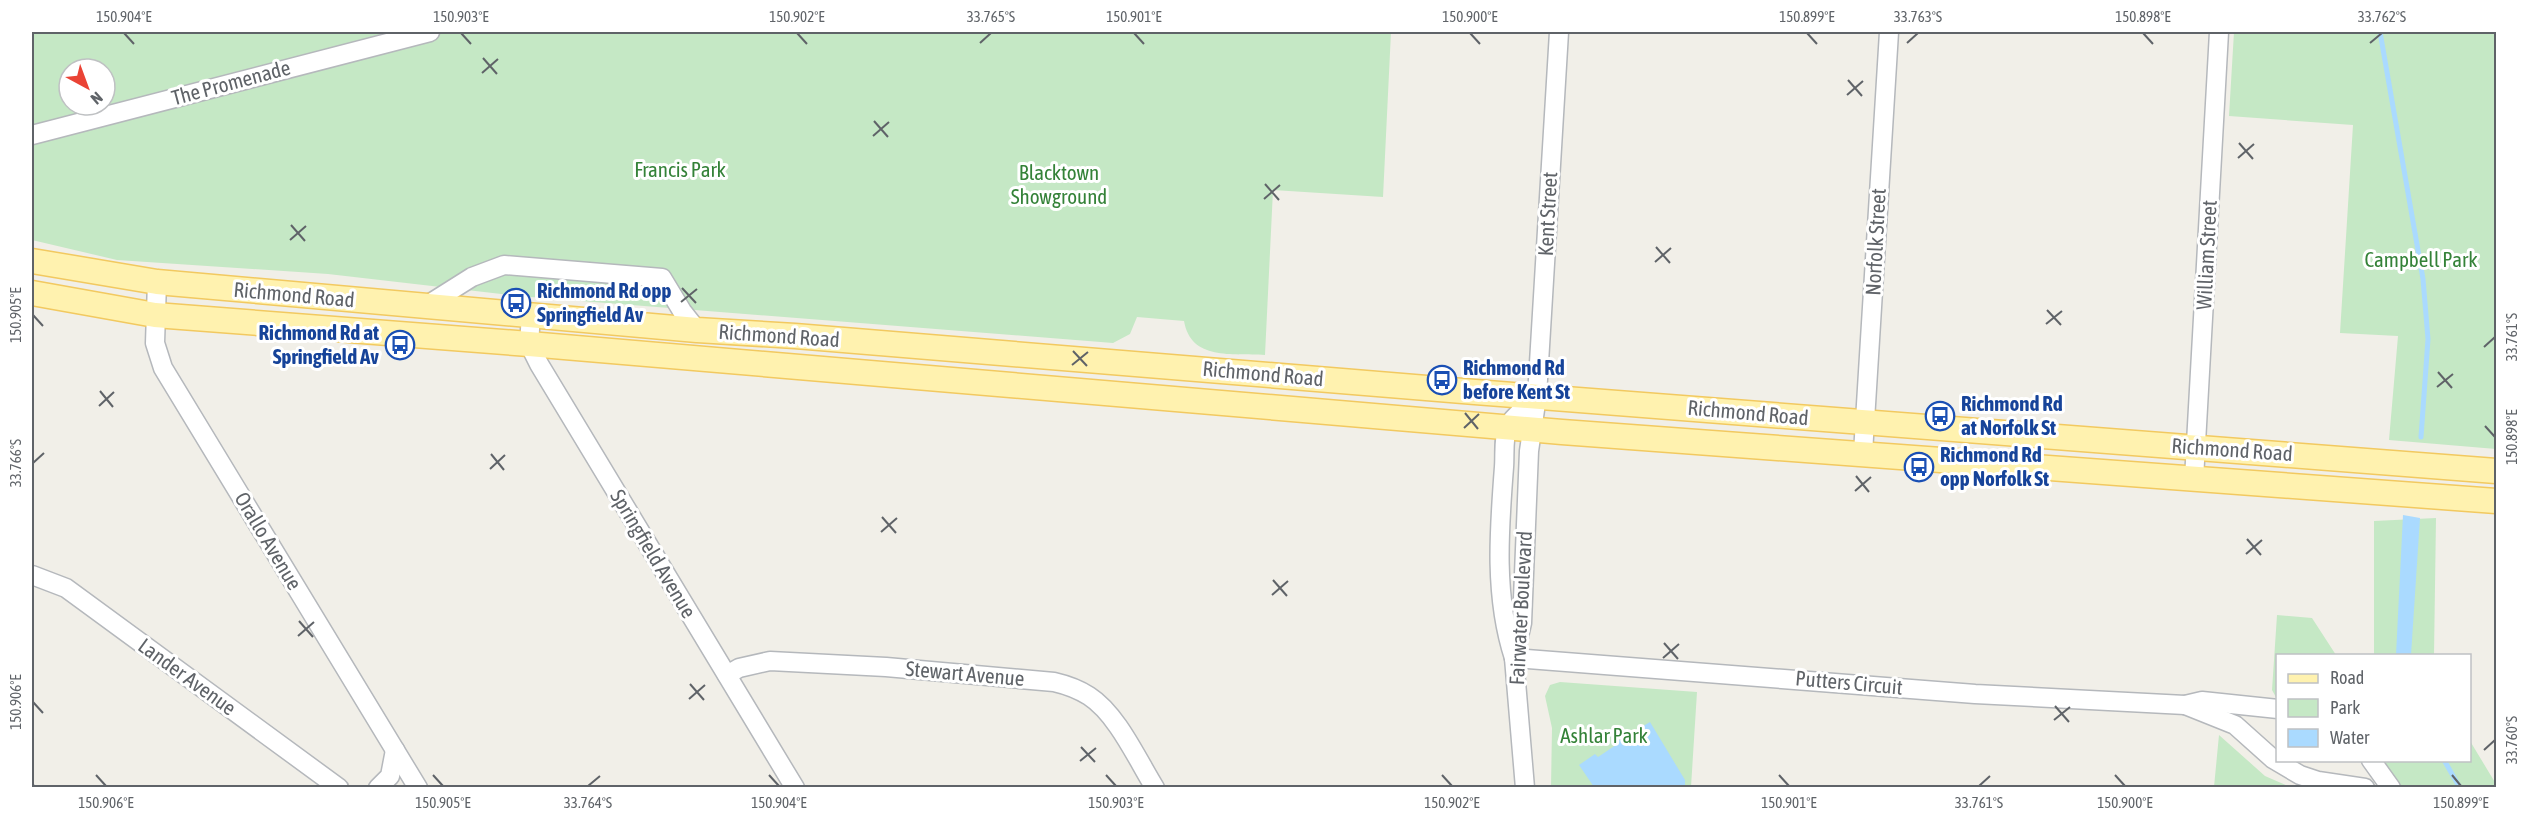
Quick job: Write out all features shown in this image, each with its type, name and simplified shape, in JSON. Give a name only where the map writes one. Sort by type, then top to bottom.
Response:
[{"type":"main road","name":"Richmond Road","points":[[32,261],[157,282],[697,330],[2496,471]]},
{"type":"main road","name":"Richmond Road","points":[[38,296],[155,315],[529,344],[1534,429],[2496,501]]},
{"type":"street","name":"The Promenade","points":[[32,135],[430,32]]},
{"type":"street","name":"Kent Street","points":[[1534,429],[1559,32]]},
{"type":"street","name":"Norfolk Street","points":[[1863,453],[1888,32]]},
{"type":"street","name":"William Street","points":[[2194,479],[2219,32]]},
{"type":"street","points":[[426,306],[472,277],[504,265],[662,278],[681,311],[697,330]]},
{"type":"street","name":"Orallo Avenue","points":[[157,282],[155,343],[163,368],[418,788]]},
{"type":"street","points":[[529,344],[531,315]]},
{"type":"street","name":"Springfield Avenue","points":[[529,344],[795,788]]},
{"type":"street","points":[[1514,658],[1503,625],[1500,514],[1508,426],[1537,396]]},
{"type":"street","name":"Fairwater Boulevard","points":[[1525,788],[1514,658],[1522,623],[1529,451],[1534,429]]},
{"type":"street","name":"Lander Avenue","points":[[32,575],[66,588],[339,788]]},
{"type":"street","name":"Putters Circuit","points":[[1514,658],[1975,694],[2184,705],[2202,701],[2276,709]]},
{"type":"street","name":"Stewart Avenue","points":[[727,675],[748,665],[770,661],[886,667],[1054,682],[1074,687],[1090,696],[1115,722],[1155,788]]},
{"type":"street","name":"Putters Circuit","points":[[2184,705],[2235,725],[2276,761]]},
{"type":"street","points":[[378,788],[390,776],[395,750]]},
{"type":"street","name":"Putters Circuit","points":[[2278,762],[2300,775],[2318,781],[2365,788]]},
{"type":"street","points":[[2372,762],[2391,788]]},
{"type":"green space","points":[[32,32],[1391,32],[1383,197],[1273,190],[1265,355],[1227,354],[1204,349],[1188,334],[1184,321],[1137,317],[1130,334],[1113,343],[518,296],[328,274],[117,260],[32,240]]},
{"type":"green space","name":"Campbell Park","points":[[2234,32],[2496,32],[2496,449],[2389,440],[2398,336],[2340,333],[2353,125],[2229,116]]},
{"type":"green space","points":[[2436,518],[2434,654],[2374,654],[2374,521]]},
{"type":"green space","points":[[2277,615],[2312,618],[2335,654],[2276,654],[2276,697],[2272,690]]},
{"type":"green space","name":"Ashlar Park","points":[[1560,682],[1697,692],[1691,787],[1551,787],[1552,728],[1545,696],[1550,685]]},
{"type":"green space","points":[[2219,735],[2265,776],[2290,787],[2214,787]]},
{"type":"green space","points":[[2471,743],[2496,784],[2496,787],[2397,787],[2381,762],[2471,762]]},
{"type":"water","points":[[2403,515],[2420,518],[2411,654],[2396,654]]},
{"type":"water","points":[[1650,722],[1685,780],[1685,787],[1594,787],[1579,765],[1595,754],[1598,757],[1619,743],[1618,741]]},
{"type":"waterway","points":[[2380,32],[2423,279],[2428,339],[2421,437]]},
{"type":"waterway","points":[[2445,762],[2460,788]]},
{"type":"place","name":"Richmond Rd opp Springfield Av","points":[[516,303]]},
{"type":"place","name":"Richmond Rd at Springfield Av","points":[[400,345]]},
{"type":"place","name":"Richmond Rd before Kent St","points":[[1442,380]]},
{"type":"place","name":"Richmond Rd at Norfolk St","points":[[1940,416]]},
{"type":"place","name":"Richmond Rd opp Norfolk St","points":[[1919,467]]},
{"type":"park label","name":"Francis Park","points":[[680,170]]},
{"type":"park label","name":"Blacktown Showground","points":[[1059,185]]}]
